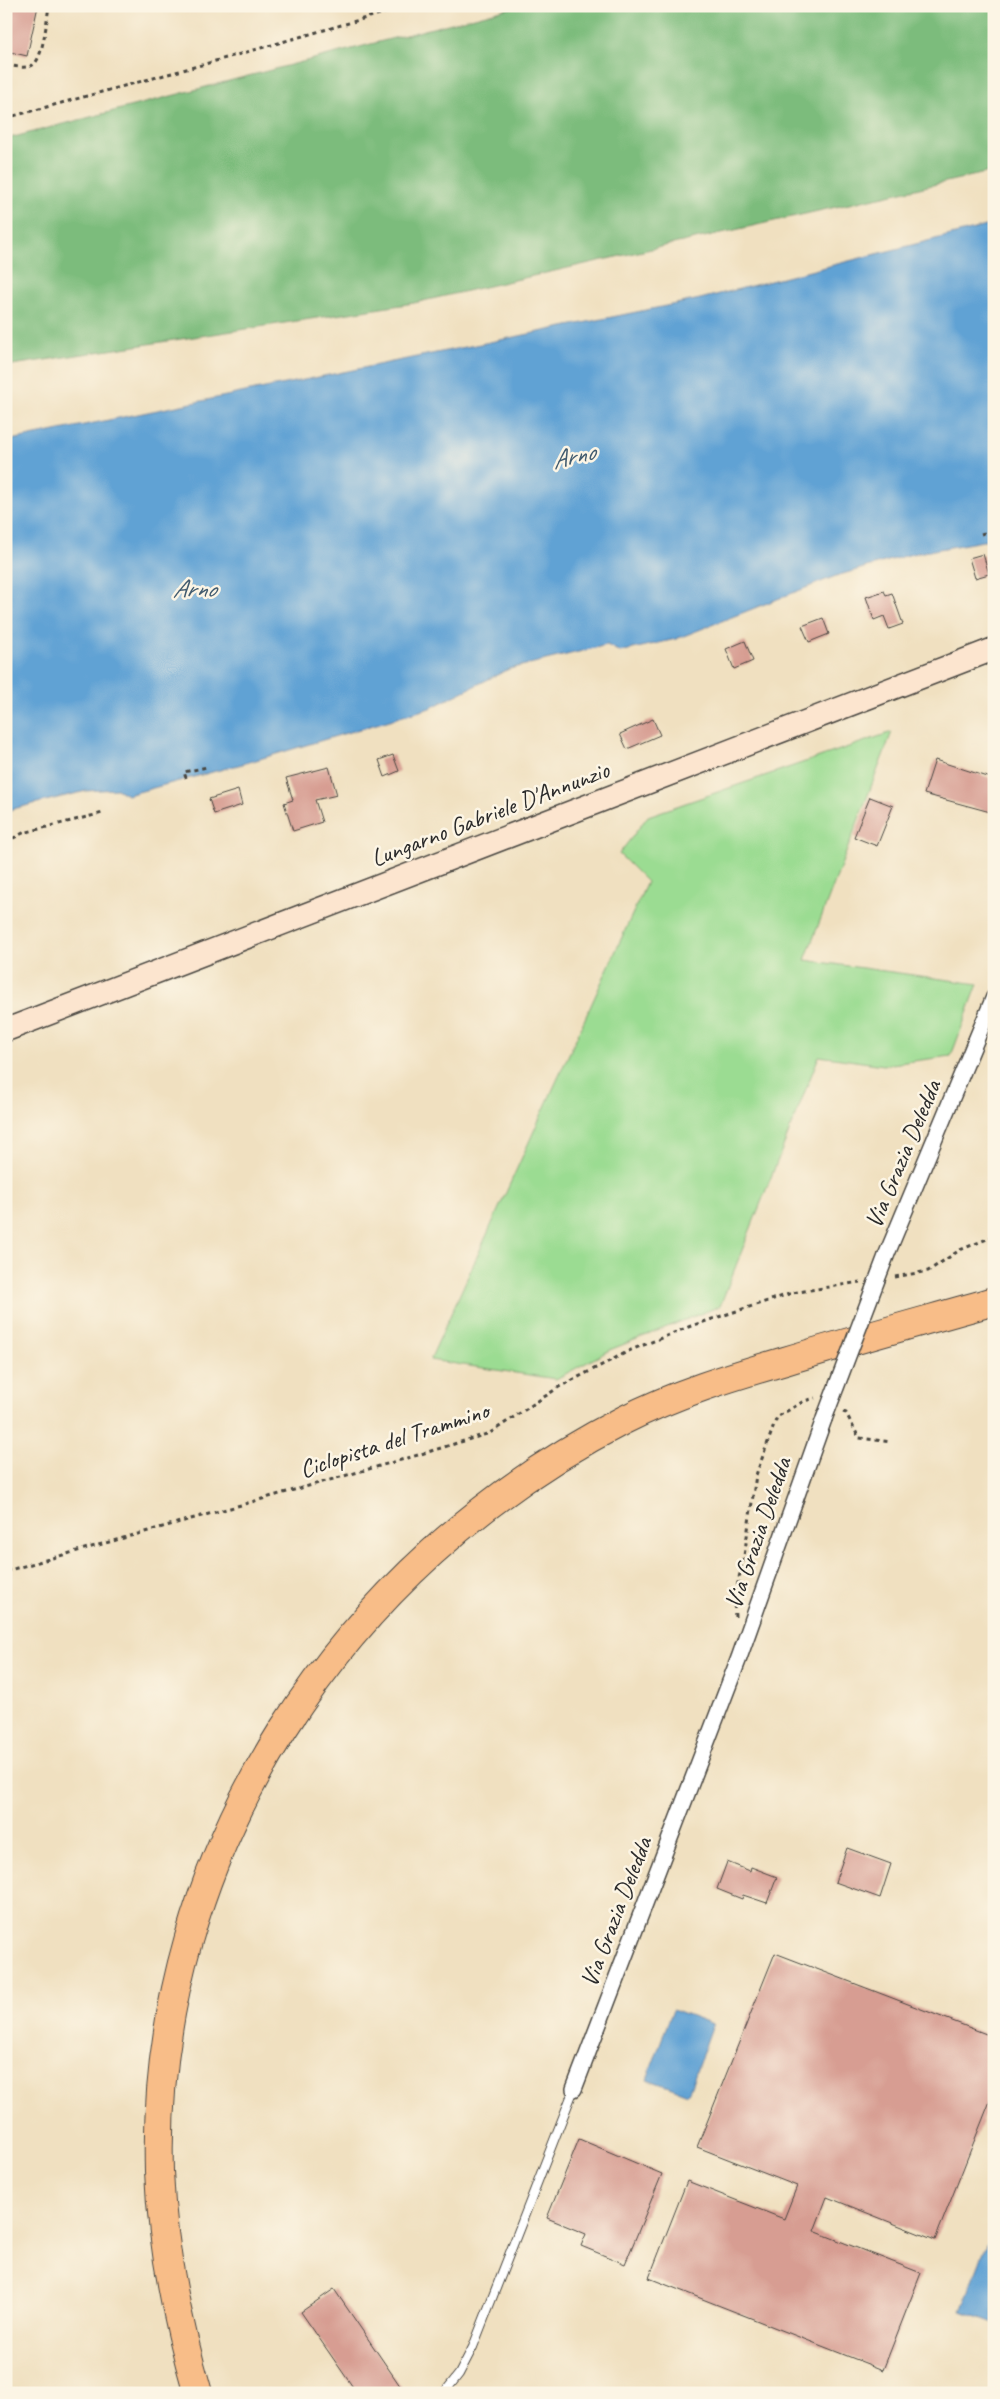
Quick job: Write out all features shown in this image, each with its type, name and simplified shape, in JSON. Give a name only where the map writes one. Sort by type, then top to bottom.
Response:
[{"type":"highway","points":[[198,2393],[185,2348],[169,2274],[160,2179],[162,2084],[172,2011],[190,1932],[218,1852],[269,1751],[310,1688],[366,1617],[431,1551],[476,1513],[528,1476],[600,1432],[715,1382],[994,1301]]},
{"type":"main road","name":"Lungarno Gabriele D'Annunzio","points":[[6,1030],[994,649]]},
{"type":"street","name":"Via Grazia Deledda","points":[[574,2089],[739,1658],[824,1419],[886,1256],[994,997]]},
{"type":"lane","points":[[444,2393],[459,2374],[472,2348],[574,2089]]},
{"type":"path","points":[[6,65],[28,67],[34,64],[39,57],[49,6]]},
{"type":"path","points":[[6,118],[408,6]]},
{"type":"path","points":[[981,534],[994,531]]},
{"type":"path","points":[[186,778],[184,772],[207,767]]},
{"type":"path","points":[[6,842],[23,833],[103,813]]},
{"type":"path","points":[[890,1278],[928,1271],[960,1250],[994,1236]]},
{"type":"path","name":"Ciclopista del Trammino","points":[[6,1571],[408,1458],[490,1432],[559,1387],[632,1350],[691,1326],[792,1294],[864,1282]]},
{"type":"green space","points":[[517,6],[994,6],[994,171],[414,303],[6,366],[6,139]]},
{"type":"green space","points":[[892,732],[805,960],[978,984],[951,1056],[884,1065],[819,1056],[720,1306],[612,1349],[556,1379],[430,1360],[647,882],[619,854],[648,816]]},
{"type":"water","name":"Arno","points":[[994,224],[994,539],[912,554],[836,576],[676,639],[620,652],[607,645],[509,669],[430,708],[246,763],[127,795],[117,789],[86,791],[6,812],[6,441],[700,299]]},
{"type":"water","points":[[673,2009],[713,2024],[688,2094],[647,2079]]},
{"type":"water","points":[[989,2239],[994,2241],[994,2323],[961,2311]]},
{"type":"building","points":[[6,6],[38,6],[27,56],[6,51]]},
{"type":"building","points":[[983,554],[989,574],[975,578],[969,558]]},
{"type":"building","points":[[884,591],[886,595],[892,593],[903,624],[889,629],[884,616],[874,620],[866,597]]},
{"type":"building","points":[[823,618],[829,634],[809,642],[802,626]]},
{"type":"building","points":[[745,641],[753,661],[734,669],[726,649]]},
{"type":"building","points":[[653,719],[660,735],[627,749],[620,734]]},
{"type":"building","points":[[393,755],[399,771],[385,777],[379,760]]},
{"type":"building","points":[[935,760],[994,779],[994,813],[924,794]]},
{"type":"building","points":[[329,767],[337,795],[315,800],[322,822],[293,831],[284,803],[293,800],[286,778]]},
{"type":"building","points":[[238,790],[242,805],[214,814],[209,799]]},
{"type":"building","points":[[870,797],[893,806],[877,846],[854,837]]},
{"type":"building","points":[[847,1848],[891,1864],[880,1898],[835,1882]]},
{"type":"building","points":[[727,1862],[750,1871],[751,1867],[777,1877],[767,1903],[743,1895],[742,1899],[717,1889]]},
{"type":"building","points":[[775,1953],[994,2037],[994,2091],[935,2240],[827,2197],[814,2231],[921,2273],[883,2370],[649,2278],[687,2181],[784,2219],[797,2186],[697,2147]]},
{"type":"building","points":[[579,2139],[662,2174],[625,2264],[581,2246],[586,2234],[547,2218]]},
{"type":"building","points":[[334,2289],[405,2393],[357,2393],[301,2312]]}]
